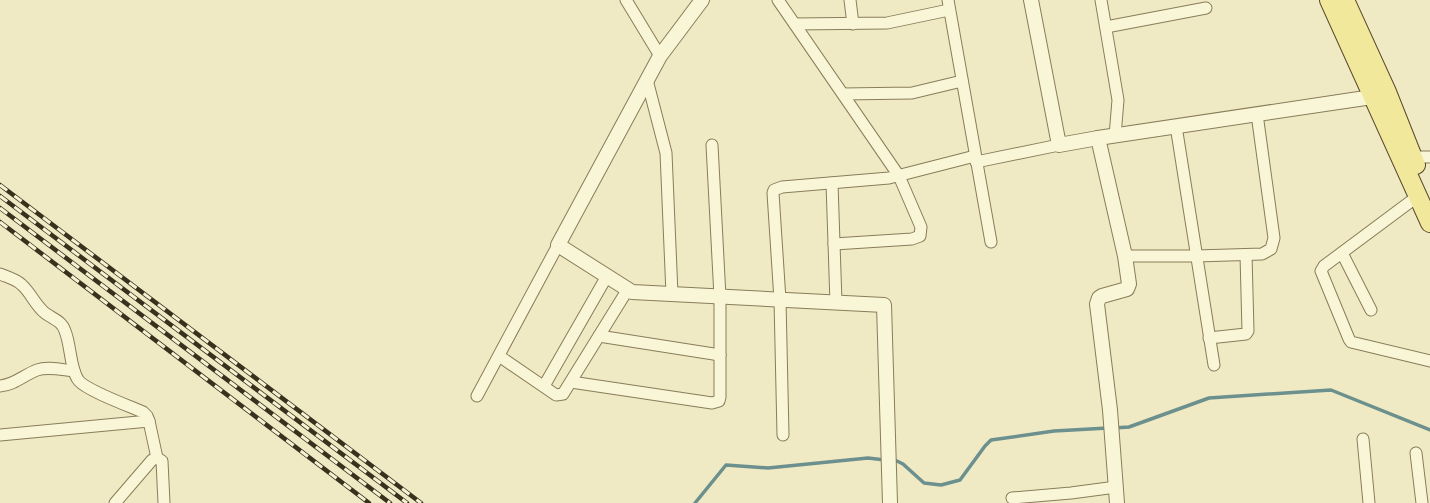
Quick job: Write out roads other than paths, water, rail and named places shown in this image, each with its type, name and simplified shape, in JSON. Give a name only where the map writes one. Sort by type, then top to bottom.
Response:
[{"type":"main road","points":[[1329,0],[1372,97],[1424,195]]},
{"type":"main road","points":[[1345,0],[1387,92],[1421,157],[1424,195],[1430,223]]},
{"type":"street","points":[[626,0],[660,56]]},
{"type":"street","points":[[477,396],[660,56],[702,0]]},
{"type":"street","points":[[778,0],[899,176],[921,228],[920,236],[912,239],[834,244]]},
{"type":"street","points":[[850,0],[853,24]]},
{"type":"street","points":[[1031,0],[1059,145]]},
{"type":"street","points":[[1101,0],[1118,100],[1115,136]]},
{"type":"street","points":[[794,24],[887,23],[948,5],[991,242]]},
{"type":"street","points":[[1106,27],[1206,8]]},
{"type":"street","points":[[647,80],[666,154],[672,294]]},
{"type":"street","points":[[843,94],[912,93],[962,81]]},
{"type":"street","points":[[783,435],[780,300],[773,194],[774,190],[782,187],[889,178],[976,159],[1098,138],[1372,97]]},
{"type":"street","points":[[1125,256],[1246,255],[1262,254],[1271,249],[1274,238],[1257,114]]},
{"type":"street","points":[[1176,126],[1214,365]]},
{"type":"street","points":[[1098,138],[1125,256],[1129,284],[1127,289],[1102,296],[1099,298],[1097,304],[1110,410],[1117,503]]},
{"type":"street","points":[[571,382],[712,403],[719,401],[720,297],[712,145]]},
{"type":"street","points":[[832,183],[836,303]]},
{"type":"street","points":[[1424,195],[1324,266],[1321,271],[1349,339],[1354,343],[1430,361]]},
{"type":"street","points":[[558,245],[632,292],[884,305],[890,503]]},
{"type":"street","points":[[1342,253],[1371,310]]},
{"type":"street","points":[[1209,338],[1246,334],[1248,331],[1246,255]]},
{"type":"street","points":[[0,274],[22,284],[37,305],[45,313],[61,323],[65,329],[74,372],[80,382],[93,390],[143,412],[147,416],[157,458],[162,461],[164,503]]},
{"type":"street","points":[[544,386],[607,276]]},
{"type":"street","points":[[499,356],[556,395],[563,394],[628,289]]},
{"type":"street","points":[[599,336],[720,355]]},
{"type":"street","points":[[0,386],[12,383],[38,370],[48,368],[74,372]]},
{"type":"street","points":[[0,435],[149,421]]},
{"type":"street","points":[[1363,439],[1369,503]]},
{"type":"street","points":[[1416,454],[1422,503]]},
{"type":"street","points":[[115,503],[152,460],[157,458]]},
{"type":"street","points":[[1012,498],[1071,498],[1116,487]]},
{"type":"waterway","points":[[1114,428],[1129,427],[1209,398],[1331,390],[1430,430]]},
{"type":"waterway","points":[[891,461],[897,461],[903,464],[924,483],[941,485],[960,480],[991,440],[1054,431],[1108,428]]},
{"type":"waterway","points":[[695,503],[726,465],[768,468],[868,458],[885,460]]},
{"type":"railway","points":[[0,185],[421,503]]},
{"type":"railway","points":[[0,196],[407,503]]},
{"type":"railway","points":[[0,208],[390,503]]},
{"type":"railway","points":[[0,222],[369,503]]}]
